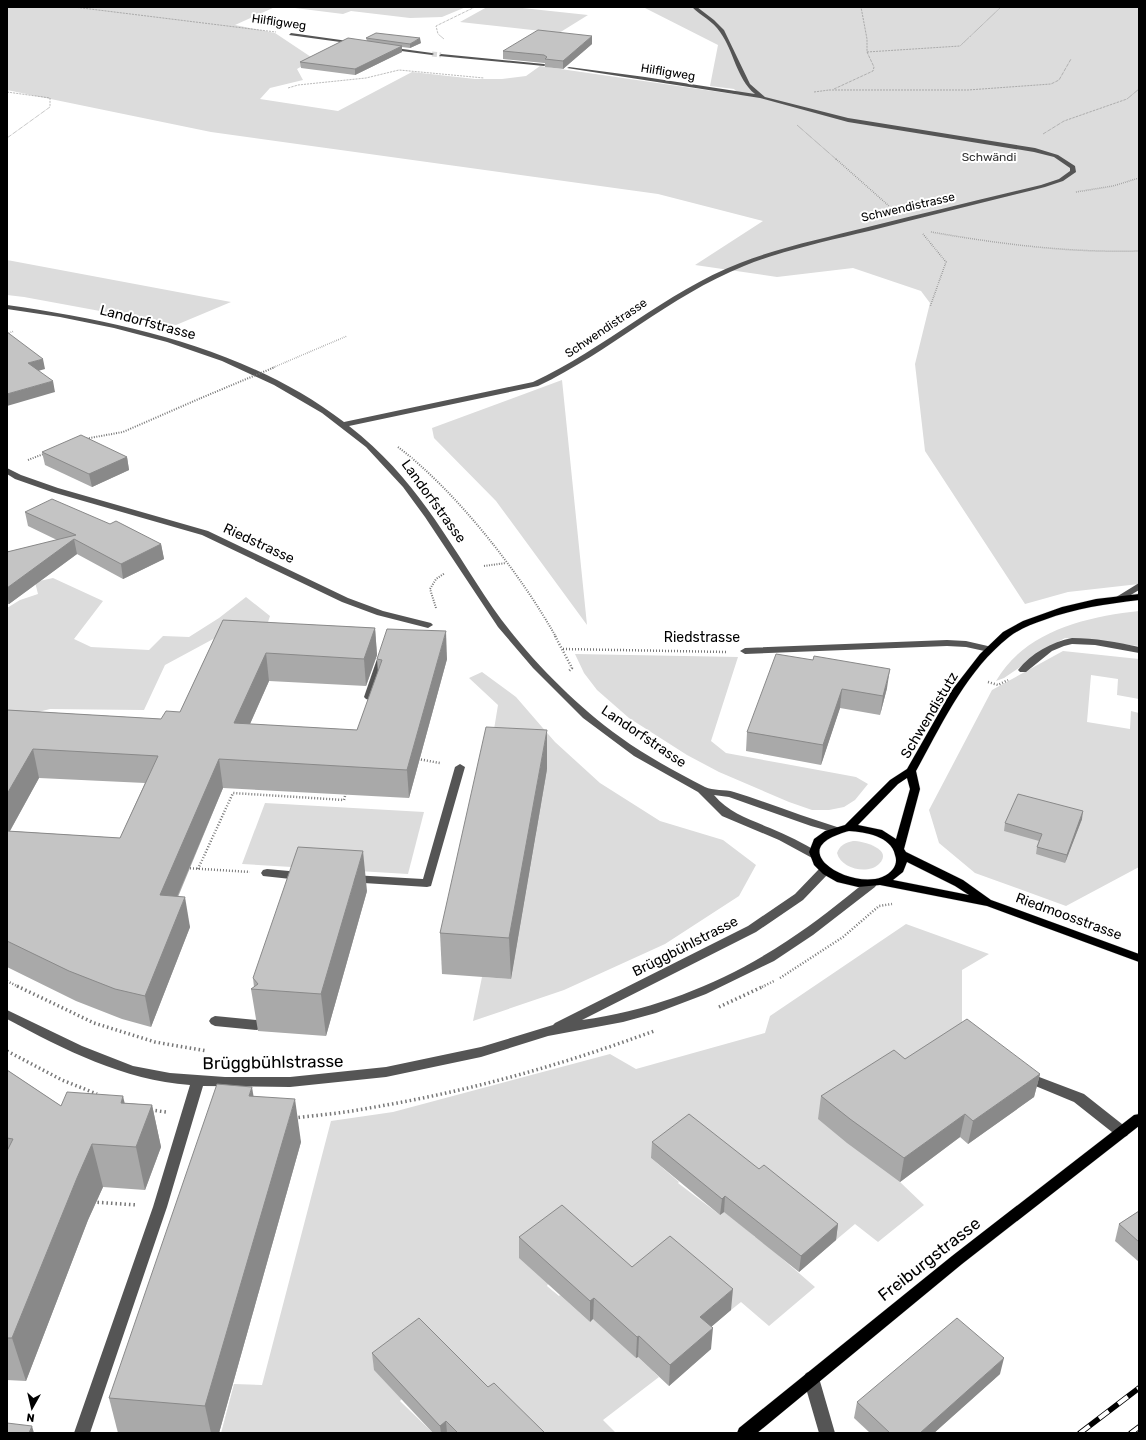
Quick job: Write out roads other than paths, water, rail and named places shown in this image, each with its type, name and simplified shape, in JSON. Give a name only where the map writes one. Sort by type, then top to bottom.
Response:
[{"type":"main road","name":"Schwendistutz","points":[[849,828],[894,782],[911,772],[955,692],[989,649],[1015,629],[1045,615],[1082,604],[1139,597]]},
{"type":"main road","name":"Schwendistutz","points":[[901,852],[916,789],[911,772]]},
{"type":"main road","points":[[849,828],[877,832],[894,842],[901,852],[901,866],[898,871],[877,883],[845,882],[824,871],[818,864],[814,855],[818,840],[826,834],[836,830],[849,828]]},
{"type":"main road","name":"Riedmoosstrasse","points":[[901,852],[959,883],[989,904]]},
{"type":"main road","name":"Riedmoosstrasse","points":[[877,883],[989,904],[1139,958]]},
{"type":"main road","name":"Freiburgstrasse","points":[[744,1433],[957,1260],[1139,1119]]},
{"type":"street","points":[[694,7],[721,29],[740,70],[755,91],[763,98]]},
{"type":"street","name":"Hilfligweg","points":[[291,34],[363,44]]},
{"type":"street","points":[[379,46],[432,54]]},
{"type":"street","points":[[441,55],[544,65]]},
{"type":"street","name":"Hilfligweg","points":[[569,68],[652,79],[763,98]]},
{"type":"street","name":"Schwendistrasse","points":[[343,425],[542,381],[563,371],[669,300],[728,270],[780,252],[1054,183],[1071,175],[1073,172],[1073,167],[1056,156],[1035,150],[848,120],[792,107],[763,98]]},
{"type":"street","name":"Landorfstrasse","points":[[7,307],[103,324],[153,336],[208,354],[275,383],[309,402],[343,425],[378,454],[404,482],[442,535],[492,612],[540,670],[587,716],[604,730],[653,763],[703,790],[722,811],[796,844],[814,855]]},
{"type":"street","name":"Riedstrasse","points":[[7,470],[18,477],[55,490],[157,518],[211,536],[345,600],[408,621],[428,625]]},
{"type":"street","points":[[1118,599],[1139,586]]},
{"type":"street","points":[[399,630],[408,621]]},
{"type":"street","points":[[1023,670],[1053,646],[1067,642],[1088,642],[1139,650]]},
{"type":"street","name":"Riedstrasse","points":[[745,651],[947,643],[966,644],[989,649]]},
{"type":"street","points":[[366,706],[386,646]]},
{"type":"street","points":[[344,878],[427,883],[460,767]]},
{"type":"street","name":"Landorfstrasse","points":[[703,790],[730,794],[836,830]]},
{"type":"street","name":"Brüggbühlstrasse","points":[[548,1031],[620,994],[713,950],[752,929],[799,897],[824,871]]},
{"type":"street","points":[[267,873],[314,877]]},
{"type":"street","name":"Brüggbühlstrasse","points":[[7,1014],[73,1048],[149,1075],[198,1080],[299,1082],[376,1075],[483,1052],[548,1031],[634,1015],[713,985],[767,959],[808,933],[877,883]]},
{"type":"street","points":[[215,1022],[257,1024]]},
{"type":"street","points":[[1019,1071],[1031,1080],[1079,1098],[1122,1132]]},
{"type":"street","points":[[82,1433],[160,1207],[198,1080]]},
{"type":"street","points":[[811,1378],[827,1433]]},
{"type":"tunnel","points":[[432,54],[441,55]]},
{"type":"railway","points":[[1080,1433],[1139,1388]]},
{"type":"railway","points":[[1131,1433],[1139,1427]]},
{"type":"park label","name":"Schwändi","points":[[989,157]]}]
